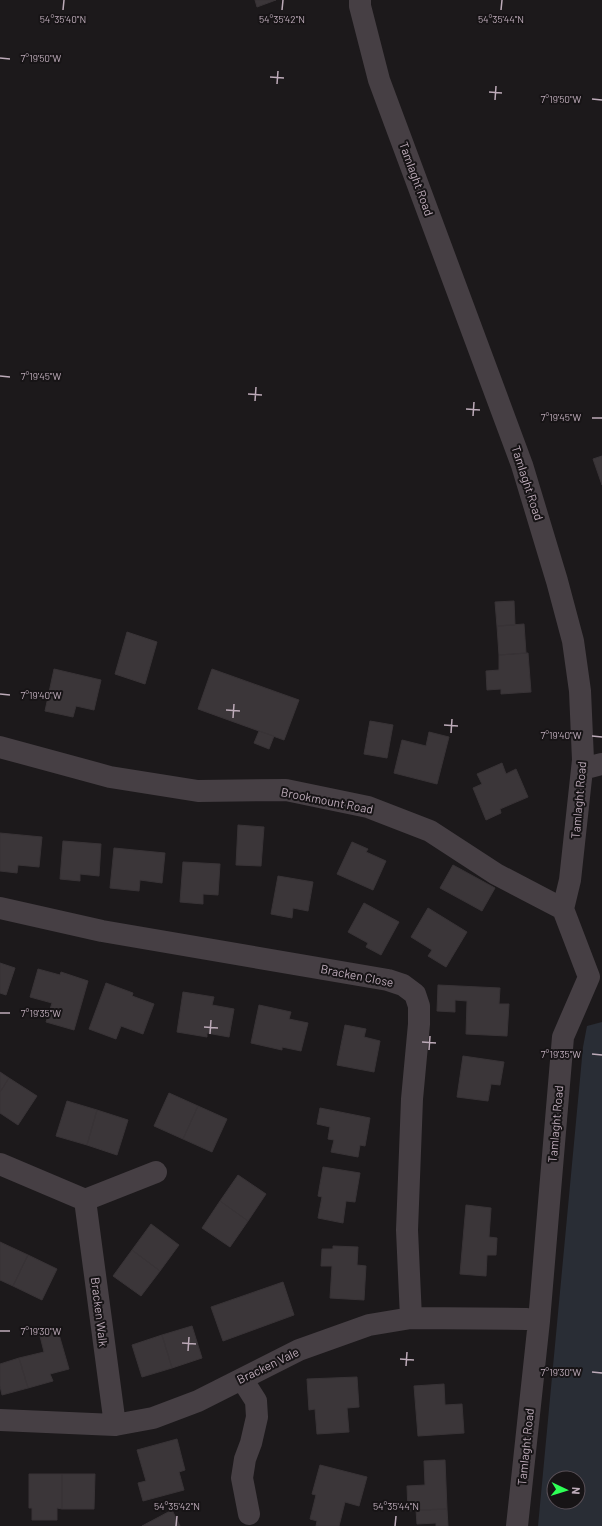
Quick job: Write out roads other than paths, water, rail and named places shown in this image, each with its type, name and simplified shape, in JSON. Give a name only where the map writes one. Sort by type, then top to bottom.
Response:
[{"type":"street","name":"Tamlaght Road","points":[[360,0],[360,6],[379,80],[522,465],[557,580],[572,641],[580,691],[583,760],[592,767],[570,880],[562,909],[595,978],[563,1037],[539,1321],[517,1526]]},
{"type":"street","name":"Brookmount Road","points":[[0,747],[110,777],[198,791],[286,790],[368,807],[430,831],[496,874],[562,909]]},
{"type":"street","name":"Bracken Close","points":[[0,908],[102,932],[388,980],[403,985],[414,994],[419,1006],[419,1024],[412,1099],[407,1230],[411,1318]]},
{"type":"street","points":[[0,1164],[85,1200],[156,1172]]},
{"type":"street","name":"Bracken Walk","points":[[85,1200],[114,1425]]},
{"type":"street","name":"Bracken Vale","points":[[1,1423],[114,1425],[153,1418],[198,1400],[299,1350],[369,1325],[411,1318],[527,1319],[539,1321]]},
{"type":"street","points":[[242,1379],[256,1401],[257,1417],[251,1443],[245,1459],[242,1478],[249,1514]]}]
